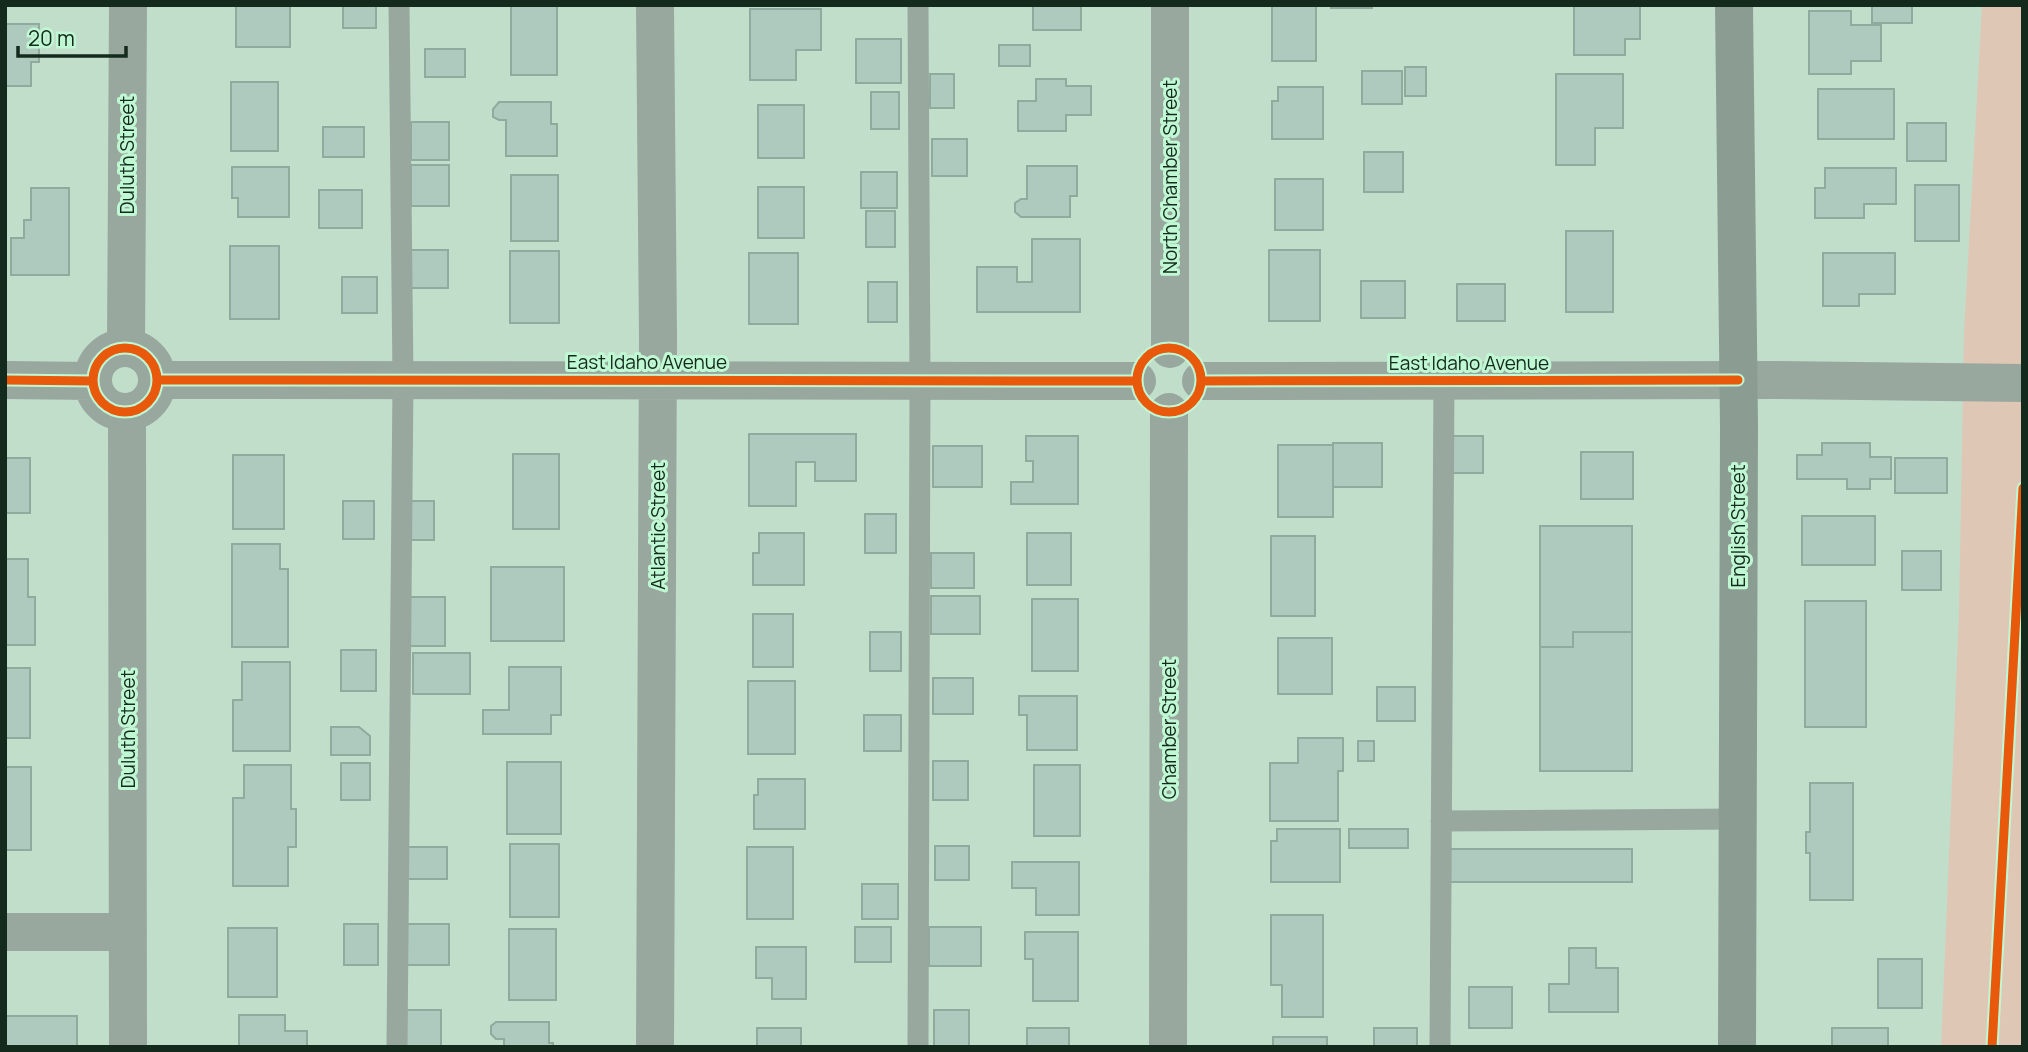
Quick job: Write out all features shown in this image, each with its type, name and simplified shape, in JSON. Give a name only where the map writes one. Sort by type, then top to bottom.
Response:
[{"type":"street","name":"Duluth Street","points":[[126,347],[128,5]]},
{"type":"street","name":"Atlantic Street","points":[[655,5],[658,380],[655,1047]]},
{"type":"street","name":"North Chamber Street","points":[[1170,5],[1170,349]]},
{"type":"street","name":"English Street","points":[[1734,5],[1738,380],[1737,1047]]},
{"type":"street","points":[[126,347],[136,349],[152,361],[158,380],[152,398],[137,410],[127,412],[117,411],[100,400],[93,381],[94,370],[99,361],[116,349],[126,347]]},
{"type":"street","points":[[1170,349],[1180,350],[1195,362],[1201,381],[1195,399],[1179,411],[1169,412],[1151,407],[1144,400],[1137,381],[1143,362],[1159,350],[1170,349]]},
{"type":"street","points":[[5,380],[93,381]]},
{"type":"street","name":"East Idaho Avenue","points":[[158,380],[1137,381]]},
{"type":"street","name":"East Idaho Avenue","points":[[1201,381],[1738,380],[2023,383]]},
{"type":"street","name":"Duluth Street","points":[[127,412],[128,1047]]},
{"type":"street","name":"Chamber Street","points":[[1168,1047],[1169,412]]},
{"type":"street","points":[[5,932],[128,932]]},
{"type":"lane","points":[[397,1047],[403,380],[399,5]]},
{"type":"lane","points":[[918,5],[918,1047]]},
{"type":"lane","points":[[1440,1047],[1444,380]]},
{"type":"lane","points":[[1441,821],[1737,819]]},
{"type":"shaded area","points":[[1982,5],[2023,5],[2023,1047],[1941,1047],[1959,612],[1964,333]]},
{"type":"building","points":[[236,5],[290,5],[290,47],[236,47]]},
{"type":"building","points":[[343,5],[376,5],[376,28],[343,28]]},
{"type":"building","points":[[511,5],[557,5],[557,75],[511,75]]},
{"type":"building","points":[[1033,5],[1081,5],[1081,30],[1033,30]]},
{"type":"building","points":[[1272,5],[1316,5],[1316,61],[1272,61]]},
{"type":"building","points":[[1331,5],[1372,5],[1372,8],[1331,8]]},
{"type":"building","points":[[1574,5],[1640,5],[1640,39],[1625,39],[1625,55],[1574,55]]},
{"type":"building","points":[[1872,5],[1912,5],[1912,23],[1872,23]]},
{"type":"building","points":[[750,9],[821,9],[821,50],[796,50],[796,80],[750,80]]},
{"type":"building","points":[[1809,11],[1851,11],[1851,25],[1881,25],[1881,61],[1851,61],[1851,74],[1809,74]]},
{"type":"building","points":[[5,24],[39,24],[39,62],[31,62],[31,86],[5,86]]},
{"type":"building","points":[[856,39],[901,39],[901,83],[856,83]]},
{"type":"building","points":[[999,45],[1030,45],[1030,66],[999,66]]},
{"type":"building","points":[[425,49],[465,49],[465,77],[425,77]]},
{"type":"building","points":[[1405,67],[1426,67],[1426,96],[1405,96]]},
{"type":"building","points":[[1362,71],[1402,71],[1402,104],[1362,104]]},
{"type":"building","points":[[930,74],[954,74],[954,108],[930,108]]},
{"type":"building","points":[[1556,74],[1623,74],[1623,128],[1595,128],[1595,165],[1556,165]]},
{"type":"building","points":[[1036,79],[1066,79],[1066,86],[1091,86],[1091,115],[1066,115],[1066,131],[1018,131],[1018,101],[1036,101]]},
{"type":"building","points":[[231,82],[278,82],[278,151],[231,151]]},
{"type":"building","points":[[1278,87],[1323,87],[1323,139],[1272,139],[1272,101],[1278,101]]},
{"type":"building","points":[[1818,89],[1894,89],[1894,139],[1818,139]]},
{"type":"building","points":[[871,92],[899,92],[899,129],[871,129]]},
{"type":"building","points":[[499,102],[551,102],[551,124],[557,124],[557,156],[506,156],[506,120],[493,117],[493,109]]},
{"type":"building","points":[[758,105],[804,105],[804,158],[758,158]]},
{"type":"building","points":[[411,122],[449,122],[449,160],[411,160]]},
{"type":"building","points":[[1907,123],[1946,123],[1946,161],[1907,161]]},
{"type":"building","points":[[323,127],[364,127],[364,157],[323,157]]},
{"type":"building","points":[[932,139],[967,139],[967,176],[932,176]]},
{"type":"building","points":[[1364,152],[1403,152],[1403,192],[1364,192]]},
{"type":"building","points":[[411,165],[449,165],[449,206],[411,206]]},
{"type":"building","points":[[1027,166],[1077,166],[1077,196],[1070,196],[1070,217],[1021,217],[1015,212],[1015,203],[1027,199]]},
{"type":"building","points":[[232,167],[289,167],[289,217],[238,217],[238,198],[232,198]]},
{"type":"building","points":[[1825,168],[1896,168],[1896,204],[1864,204],[1864,218],[1815,218],[1815,188],[1825,188]]},
{"type":"building","points":[[861,172],[897,172],[897,208],[861,208]]},
{"type":"building","points":[[511,175],[558,175],[558,241],[511,241]]},
{"type":"building","points":[[1275,179],[1323,179],[1323,230],[1275,230]]},
{"type":"building","points":[[1915,185],[1959,185],[1959,241],[1915,241]]},
{"type":"building","points":[[758,187],[804,187],[804,238],[758,238]]},
{"type":"building","points":[[31,188],[69,188],[69,275],[11,275],[11,238],[24,238],[24,220],[31,220]]},
{"type":"building","points":[[319,190],[362,190],[362,228],[319,228]]},
{"type":"building","points":[[866,211],[895,211],[895,247],[866,247]]},
{"type":"building","points":[[1566,231],[1613,231],[1613,312],[1566,312]]},
{"type":"building","points":[[1032,239],[1080,239],[1080,312],[977,312],[977,267],[1017,267],[1017,282],[1032,282]]},
{"type":"building","points":[[230,246],[279,246],[279,319],[230,319]]},
{"type":"building","points":[[409,250],[448,250],[448,288],[409,288]]},
{"type":"building","points":[[1269,250],[1320,250],[1320,321],[1269,321]]},
{"type":"building","points":[[510,251],[559,251],[559,323],[510,323]]},
{"type":"building","points":[[749,253],[798,253],[798,324],[749,324]]},
{"type":"building","points":[[1823,253],[1895,253],[1895,294],[1859,294],[1859,306],[1823,306]]},
{"type":"building","points":[[342,277],[377,277],[377,313],[342,313]]},
{"type":"building","points":[[1361,281],[1405,281],[1405,318],[1361,318]]},
{"type":"building","points":[[868,282],[897,282],[897,322],[868,322]]},
{"type":"building","points":[[1457,284],[1505,284],[1505,321],[1457,321]]},
{"type":"building","points":[[749,434],[856,434],[856,481],[815,481],[815,462],[796,462],[796,506],[749,506]]},
{"type":"building","points":[[1026,436],[1078,436],[1078,504],[1011,504],[1011,482],[1033,482],[1033,461],[1026,461]]},
{"type":"building","points":[[1452,436],[1483,436],[1483,473],[1452,473]]},
{"type":"building","points":[[1333,443],[1382,443],[1382,487],[1333,487]]},
{"type":"building","points":[[1822,443],[1870,443],[1870,457],[1891,457],[1891,479],[1870,479],[1870,489],[1847,489],[1847,479],[1797,479],[1797,455],[1822,455]]},
{"type":"building","points":[[1278,445],[1333,445],[1333,517],[1278,517]]},
{"type":"building","points":[[933,446],[982,446],[982,487],[933,487]]},
{"type":"building","points":[[1581,452],[1633,452],[1633,499],[1581,499]]},
{"type":"building","points":[[513,454],[559,454],[559,529],[513,529]]},
{"type":"building","points":[[233,455],[284,455],[284,529],[233,529]]},
{"type":"building","points":[[5,458],[30,458],[30,513],[5,513]]},
{"type":"building","points":[[1895,458],[1947,458],[1947,493],[1895,493]]},
{"type":"building","points":[[343,501],[374,501],[374,539],[343,539]]},
{"type":"building","points":[[408,501],[434,501],[434,540],[408,540]]},
{"type":"building","points":[[865,514],[896,514],[896,553],[865,553]]},
{"type":"building","points":[[1802,516],[1875,516],[1875,565],[1802,565]]},
{"type":"building","points":[[1540,526],[1632,526],[1632,632],[1573,632],[1573,647],[1540,647]]},
{"type":"building","points":[[759,533],[804,533],[804,585],[753,585],[753,553],[759,553]]},
{"type":"building","points":[[1027,533],[1071,533],[1071,585],[1027,585]]},
{"type":"building","points":[[1271,536],[1315,536],[1315,616],[1271,616]]},
{"type":"building","points":[[232,544],[280,544],[280,569],[288,569],[288,647],[232,647]]},
{"type":"building","points":[[1902,551],[1941,551],[1941,590],[1902,590]]},
{"type":"building","points":[[931,553],[974,553],[974,588],[931,588]]},
{"type":"building","points":[[5,559],[28,559],[28,597],[35,597],[35,645],[5,645]]},
{"type":"building","points":[[491,567],[564,567],[564,641],[491,641]]},
{"type":"building","points":[[931,596],[980,596],[980,634],[931,634]]},
{"type":"building","points":[[409,597],[445,597],[445,646],[409,646]]},
{"type":"building","points":[[1032,599],[1078,599],[1078,671],[1032,671]]},
{"type":"building","points":[[1805,601],[1866,601],[1866,727],[1805,727]]},
{"type":"building","points":[[753,614],[793,614],[793,667],[753,667]]},
{"type":"building","points":[[870,632],[901,632],[901,671],[870,671]]},
{"type":"building","points":[[1573,632],[1632,632],[1632,771],[1540,771],[1540,647],[1573,647]]},
{"type":"building","points":[[1278,638],[1332,638],[1332,694],[1278,694]]},
{"type":"building","points":[[341,650],[376,650],[376,691],[341,691]]},
{"type":"building","points":[[413,653],[470,653],[470,694],[413,694]]},
{"type":"building","points":[[242,662],[290,662],[290,751],[233,751],[233,700],[242,700]]},
{"type":"building","points":[[509,667],[561,667],[561,715],[551,715],[551,734],[483,734],[483,710],[509,710]]},
{"type":"building","points":[[5,668],[30,668],[30,738],[5,738]]},
{"type":"building","points":[[933,678],[973,678],[973,714],[933,714]]},
{"type":"building","points":[[748,681],[795,681],[795,754],[748,754]]},
{"type":"building","points":[[1377,687],[1415,687],[1415,721],[1377,721]]},
{"type":"building","points":[[1019,696],[1077,696],[1077,750],[1027,750],[1027,715],[1019,715]]},
{"type":"building","points":[[864,715],[901,715],[901,751],[864,751]]},
{"type":"building","points":[[331,727],[359,727],[370,736],[370,755],[331,755]]},
{"type":"building","points":[[1298,738],[1343,738],[1343,771],[1338,771],[1338,821],[1270,821],[1270,763],[1298,763]]},
{"type":"building","points":[[1358,741],[1374,741],[1374,761],[1358,761]]},
{"type":"building","points":[[933,761],[968,761],[968,800],[933,800]]},
{"type":"building","points":[[507,762],[561,762],[561,834],[507,834]]},
{"type":"building","points":[[341,763],[370,763],[370,800],[341,800]]},
{"type":"building","points":[[244,765],[291,765],[291,809],[296,809],[296,847],[288,847],[288,886],[233,886],[233,798],[244,798]]},
{"type":"building","points":[[1034,765],[1080,765],[1080,836],[1034,836]]},
{"type":"building","points":[[5,767],[31,767],[31,850],[5,850]]},
{"type":"building","points":[[758,779],[805,779],[805,829],[754,829],[754,795],[758,795]]},
{"type":"building","points":[[1810,783],[1853,783],[1853,900],[1810,900],[1810,853],[1806,853],[1806,832],[1810,832]]},
{"type":"building","points":[[1277,829],[1340,829],[1340,882],[1271,882],[1271,841],[1277,841]]},
{"type":"building","points":[[1349,829],[1408,829],[1408,848],[1349,848]]},
{"type":"building","points":[[510,844],[559,844],[559,917],[510,917]]},
{"type":"building","points":[[935,846],[969,846],[969,880],[935,880]]},
{"type":"building","points":[[408,847],[447,847],[447,879],[408,879]]},
{"type":"building","points":[[747,847],[793,847],[793,919],[747,919]]},
{"type":"building","points":[[1448,849],[1632,849],[1632,882],[1448,882]]},
{"type":"building","points":[[1012,862],[1079,862],[1079,915],[1036,915],[1036,888],[1012,888]]},
{"type":"building","points":[[862,884],[898,884],[898,919],[862,919]]},
{"type":"building","points":[[1271,915],[1323,915],[1323,1017],[1282,1017],[1282,985],[1271,985]]},
{"type":"building","points":[[344,924],[378,924],[378,965],[344,965]]},
{"type":"building","points":[[407,924],[449,924],[449,965],[407,965]]},
{"type":"building","points":[[855,927],[891,927],[891,962],[855,962]]},
{"type":"building","points":[[929,927],[981,927],[981,966],[929,966]]},
{"type":"building","points":[[228,928],[277,928],[277,997],[228,997]]},
{"type":"building","points":[[509,929],[556,929],[556,1000],[509,1000]]},
{"type":"building","points":[[1025,932],[1078,932],[1078,1001],[1033,1001],[1033,959],[1025,959]]},
{"type":"building","points":[[756,947],[806,947],[806,999],[772,999],[772,978],[756,978]]},
{"type":"building","points":[[1569,948],[1596,948],[1596,968],[1618,968],[1618,1012],[1549,1012],[1549,984],[1569,984]]},
{"type":"building","points":[[1878,959],[1922,959],[1922,1008],[1878,1008]]},
{"type":"building","points":[[1469,987],[1512,987],[1512,1028],[1469,1028]]},
{"type":"building","points":[[404,1010],[441,1010],[441,1047],[404,1047]]},
{"type":"building","points":[[934,1010],[969,1010],[969,1046],[934,1046]]},
{"type":"building","points":[[239,1015],[285,1015],[285,1031],[307,1031],[307,1047],[239,1047]]},
{"type":"building","points":[[5,1016],[77,1016],[77,1047],[5,1047]]},
{"type":"building","points":[[496,1022],[549,1022],[549,1043],[553,1043],[553,1047],[504,1047],[504,1039],[496,1039],[491,1034],[491,1026]]},
{"type":"building","points":[[757,1028],[801,1028],[801,1047],[757,1047]]},
{"type":"building","points":[[1027,1028],[1069,1028],[1069,1047],[1027,1047]]},
{"type":"building","points":[[1374,1028],[1417,1028],[1417,1047],[1374,1047]]},
{"type":"building","points":[[1832,1028],[1888,1028],[1888,1047],[1832,1047]]},
{"type":"building","points":[[1273,1037],[1327,1037],[1327,1047],[1273,1047]]},
{"type":"cycle path","points":[[119,348],[131,348],[148,357],[155,368],[157,380],[155,392],[148,403],[131,412],[119,412],[107,407],[98,398],[93,386],[93,374],[98,362],[107,353],[119,348]]},
{"type":"cycle path","points":[[1169,348],[1187,354],[1195,362],[1201,380],[1195,398],[1187,406],[1169,412],[1151,406],[1143,398],[1137,380],[1143,362],[1151,354],[1169,348]]},
{"type":"cycle path","points":[[5,380],[93,381]]},
{"type":"cycle path","points":[[158,380],[1137,381]]},
{"type":"cycle path","points":[[1201,381],[1738,380]]},
{"type":"cycle path","points":[[1992,1047],[2023,488]]}]
